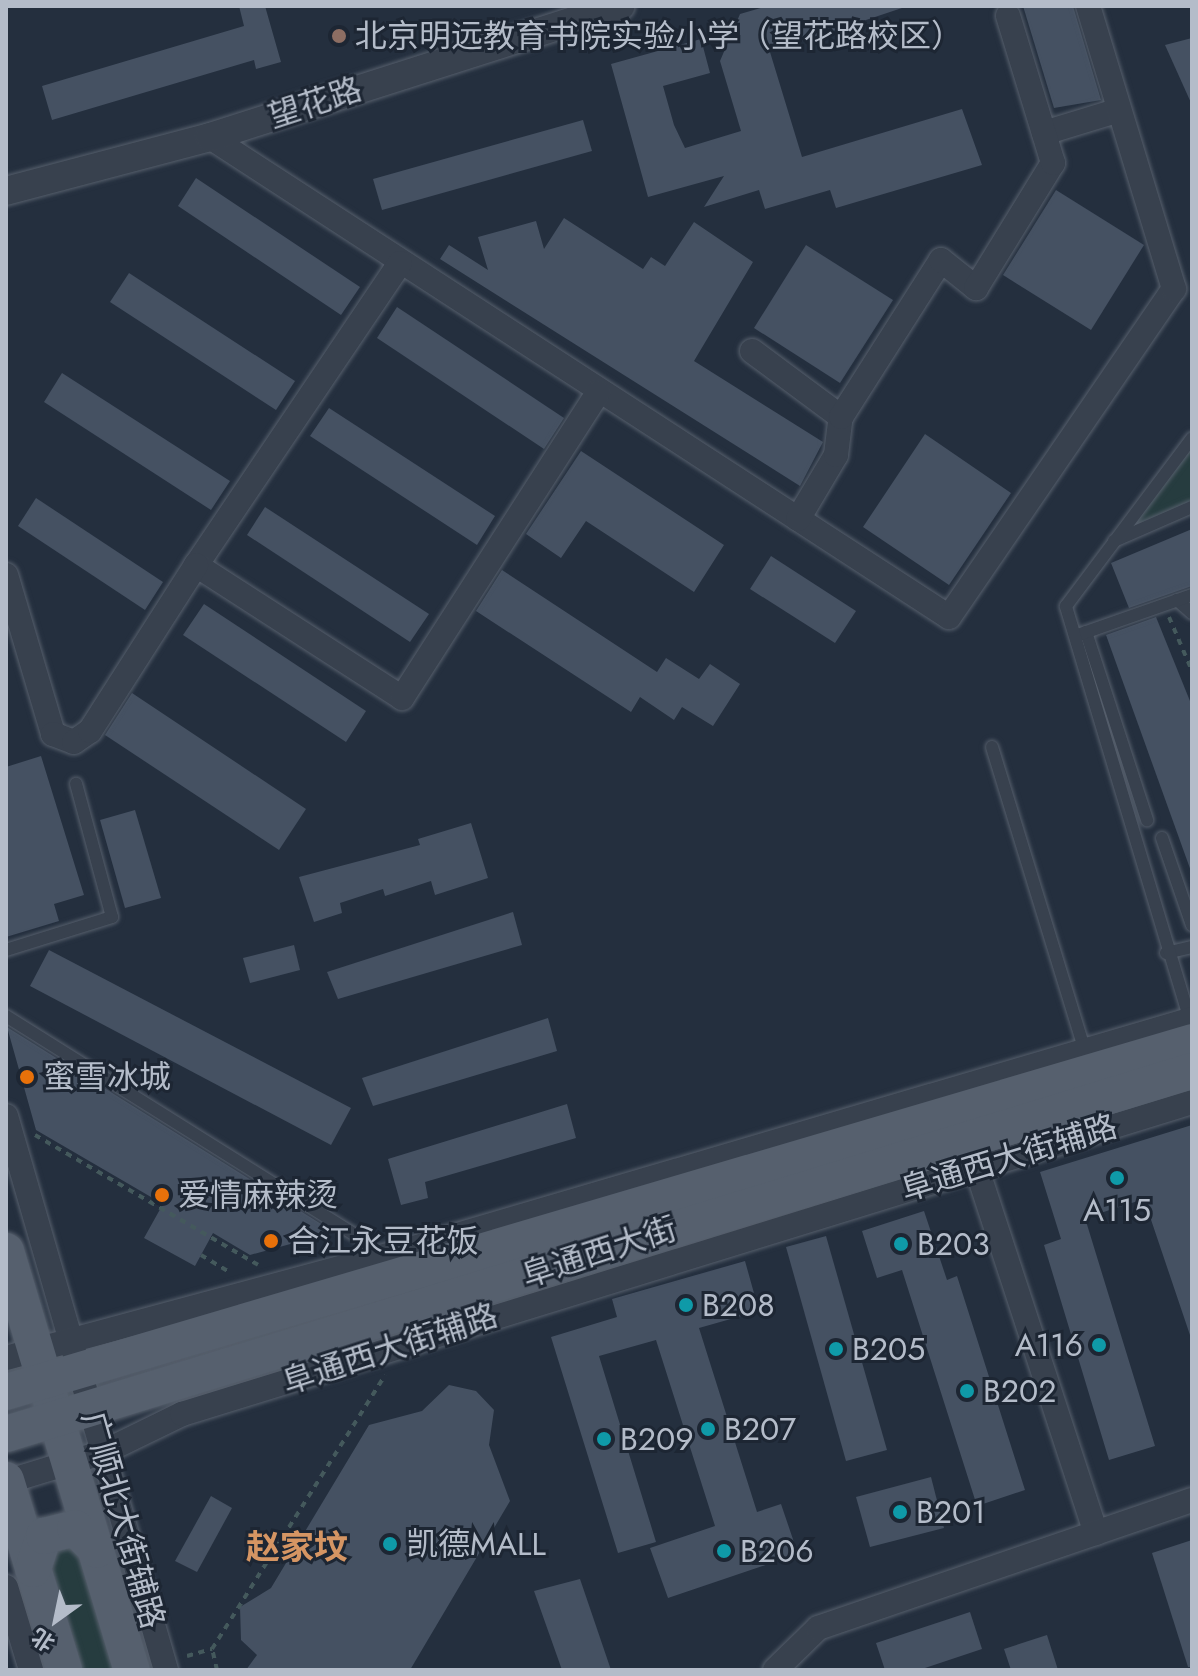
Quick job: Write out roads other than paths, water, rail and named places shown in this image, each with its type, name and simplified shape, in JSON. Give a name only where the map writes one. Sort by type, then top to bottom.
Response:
[{"type":"main road","name":"阜通西大街","points":[[6,1434],[93,1412],[972,1154],[1093,1077],[1191,1027]]},
{"type":"main road","name":"阜通西大街","points":[[6,1392],[29,1363],[77,1356],[1093,1077],[1192,1071]]},
{"type":"main road","points":[[6,1251],[29,1363],[69,1463],[132,1670]]},
{"type":"main road","points":[[6,1481],[20,1578],[64,1670]]},
{"type":"main road","points":[[20,1578],[44,1536],[75,1528],[97,1550]]},
{"type":"street","name":"望花路","points":[[6,191],[210,137],[621,6]]},
{"type":"street","points":[[210,137],[598,393],[949,617],[1174,289],[1088,6]]},
{"type":"street","points":[[798,519],[836,455],[841,417],[941,260],[976,288],[1053,163],[1008,16]]},
{"type":"street","points":[[1044,133],[1119,110]]},
{"type":"street","points":[[6,575],[53,734],[74,742],[90,731],[196,565],[400,263]]},
{"type":"street","points":[[752,351],[841,417]]},
{"type":"street","points":[[196,565],[402,698],[598,393]]},
{"type":"street","name":"阜通西大街辅路","points":[[6,1481],[104,1452],[182,1414],[972,1154],[1192,1102]]},
{"type":"street","name":"广顺北大街辅路","points":[[6,1116],[166,1670]]},
{"type":"street","points":[[972,1154],[1096,1533]]},
{"type":"street","points":[[775,1670],[818,1628],[1192,1500]]},
{"type":"street","points":[[20,1578],[31,1670]]},
{"type":"lane","points":[[1191,1027],[1072,638],[1066,606],[1110,543],[1192,438]]},
{"type":"lane","points":[[1110,543],[1192,507]]},
{"type":"lane","points":[[1072,638],[1192,595]]},
{"type":"lane","points":[[1170,602],[1192,613]]},
{"type":"lane","points":[[1086,632],[1147,820]]},
{"type":"lane","points":[[992,747],[1093,1077]]},
{"type":"lane","points":[[6,950],[112,917],[76,784]]},
{"type":"lane","points":[[1162,838],[1192,925]]},
{"type":"lane","points":[[1166,953],[1192,947]]},
{"type":"lane","points":[[6,1016],[357,1236]]},
{"type":"place","name":"北京明远教育书院实验小学（望花路校区）","points":[[339,36]]},
{"type":"place","name":"蜜雪冰城","points":[[27,1077]]},
{"type":"place","name":"A115","points":[[1117,1178]]},
{"type":"place","name":"爱情麻辣烫","points":[[162,1195]]},
{"type":"place","name":"合江永豆花饭","points":[[271,1241]]},
{"type":"place","name":"B203","points":[[901,1244]]},
{"type":"place","name":"B208","points":[[686,1305]]},
{"type":"place","name":"A116","points":[[1099,1345]]},
{"type":"place","name":"B205","points":[[836,1349]]},
{"type":"place","name":"B202","points":[[967,1391]]},
{"type":"place","name":"B207","points":[[708,1429]]},
{"type":"place","name":"B209","points":[[604,1439]]},
{"type":"place","name":"B201","points":[[900,1512]]},
{"type":"place","name":"凯德MALL","points":[[390,1544]]},
{"type":"place","name":"B206","points":[[724,1551]]},
{"type":"district","name":"赵家坟","points":[[297,1548]]}]
